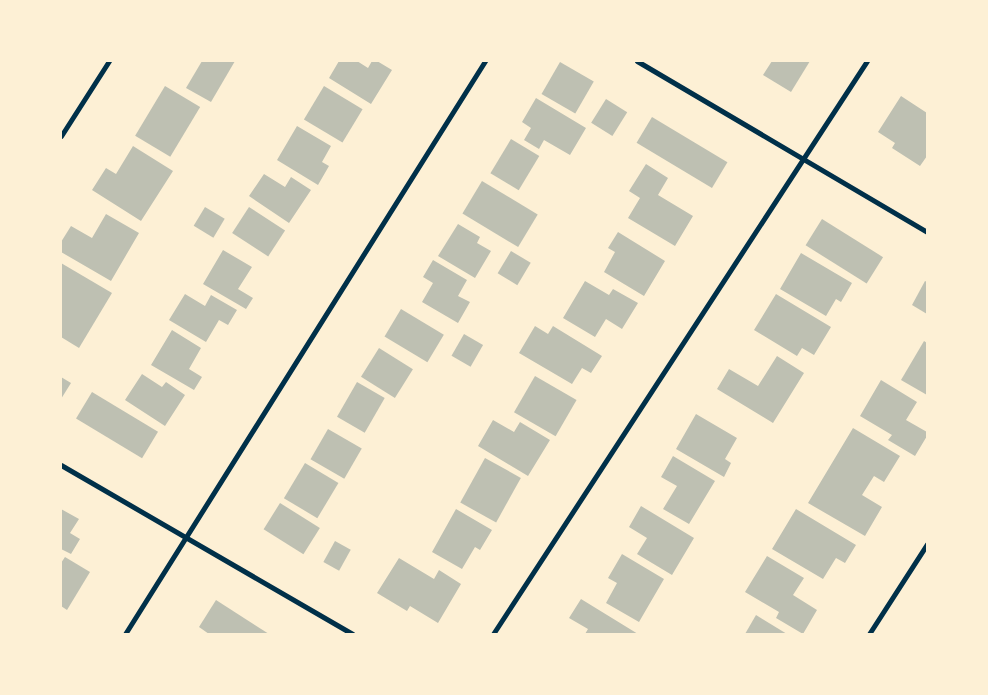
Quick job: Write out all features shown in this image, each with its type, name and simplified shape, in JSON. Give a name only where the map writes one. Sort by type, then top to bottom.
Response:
[{"type":"street","points":[[61,136],[109,61]]},
{"type":"street","points":[[125,634],[485,61]]},
{"type":"street","points":[[637,61],[927,232]]},
{"type":"street","points":[[493,634],[867,61]]},
{"type":"street","points":[[61,465],[352,634]]},
{"type":"street","points":[[870,634],[927,544]]},
{"type":"building","points":[[202,61],[235,61],[211,102],[186,88]]},
{"type":"building","points":[[339,61],[357,61],[368,68],[372,61],[377,61],[392,70],[371,104],[329,78]]},
{"type":"building","points":[[772,61],[810,61],[791,92],[763,75]]},
{"type":"building","points":[[560,62],[594,82],[575,114],[542,94]]},
{"type":"building","points":[[165,86],[200,107],[170,157],[135,136]]},
{"type":"building","points":[[324,86],[363,109],[342,143],[304,119]]},
{"type":"building","points":[[901,96],[927,113],[927,156],[920,166],[892,148],[895,143],[878,132]]},
{"type":"building","points":[[536,98],[586,128],[570,155],[544,140],[539,149],[524,140],[531,128],[522,122]]},
{"type":"building","points":[[606,99],[627,112],[612,136],[591,123]]},
{"type":"building","points":[[652,117],[727,162],[712,188],[637,143]]},
{"type":"building","points":[[297,126],[331,146],[322,162],[329,166],[318,185],[277,160]]},
{"type":"building","points":[[511,139],[539,156],[519,190],[490,173]]},
{"type":"building","points":[[133,146],[173,171],[141,221],[92,190],[106,168],[116,174]]},
{"type":"building","points":[[646,164],[668,178],[658,195],[693,216],[675,246],[628,218],[640,198],[629,191]]},
{"type":"building","points":[[264,174],[285,187],[291,177],[311,190],[289,223],[249,196]]},
{"type":"building","points":[[482,181],[538,214],[518,247],[462,214]]},
{"type":"building","points":[[205,207],[225,219],[213,238],[194,226]]},
{"type":"building","points":[[249,207],[285,230],[268,256],[232,233]]},
{"type":"building","points":[[106,214],[139,233],[111,281],[61,252],[61,242],[71,226],[92,238]]},
{"type":"building","points":[[822,219],[883,257],[867,283],[806,245]]},
{"type":"building","points":[[458,224],[480,237],[477,243],[491,251],[475,278],[438,256]]},
{"type":"building","points":[[618,232],[665,261],[644,296],[604,272],[615,252],[608,248]]},
{"type":"building","points":[[223,250],[252,267],[238,289],[253,298],[246,309],[203,284]]},
{"type":"building","points":[[511,251],[531,263],[517,285],[498,273]]},
{"type":"building","points":[[801,253],[852,283],[841,302],[836,299],[826,316],[780,289]]},
{"type":"building","points":[[433,260],[467,280],[458,296],[470,302],[458,323],[422,302],[433,283],[423,277]]},
{"type":"building","points":[[61,263],[112,293],[79,348],[61,337]]},
{"type":"building","points":[[585,281],[609,295],[613,289],[638,303],[622,329],[606,319],[595,337],[563,318]]},
{"type":"building","points":[[925,281],[927,282],[927,314],[912,305]]},
{"type":"building","points":[[185,294],[205,306],[211,295],[237,310],[228,325],[219,320],[206,342],[169,320]]},
{"type":"building","points":[[776,294],[831,327],[814,355],[802,348],[797,356],[754,330]]},
{"type":"building","points":[[401,309],[444,335],[427,362],[385,336]]},
{"type":"building","points":[[535,326],[548,334],[553,326],[602,356],[591,373],[582,368],[572,384],[519,353]]},
{"type":"building","points":[[172,330],[201,348],[189,369],[202,377],[194,390],[151,365]]},
{"type":"building","points":[[464,334],[483,345],[471,367],[452,356]]},
{"type":"building","points":[[924,341],[927,343],[927,395],[901,380]]},
{"type":"building","points":[[379,348],[413,369],[395,398],[361,377]]},
{"type":"building","points":[[777,356],[804,373],[773,423],[717,389],[729,369],[758,386]]},
{"type":"building","points":[[142,374],[162,387],[166,382],[185,395],[165,426],[125,400]]},
{"type":"building","points":[[535,376],[577,400],[556,436],[514,412]]},
{"type":"building","points":[[61,377],[71,383],[61,399]]},
{"type":"building","points":[[881,380],[917,402],[906,420],[927,432],[927,436],[915,456],[888,440],[892,435],[860,416]]},
{"type":"building","points":[[357,382],[385,398],[365,433],[337,417]]},
{"type":"building","points":[[92,392],[158,432],[142,458],[76,419]]},
{"type":"building","points":[[696,414],[737,438],[725,459],[731,463],[724,477],[676,449]]},
{"type":"building","points":[[493,420],[514,432],[520,422],[550,440],[528,476],[478,446]]},
{"type":"building","points":[[853,428],[900,456],[884,482],[874,476],[862,495],[882,507],[865,536],[808,503]]},
{"type":"building","points":[[328,429],[362,448],[344,479],[310,459]]},
{"type":"building","points":[[673,456],[715,481],[689,524],[663,509],[677,486],[661,477]]},
{"type":"building","points":[[485,458],[521,478],[496,522],[460,503]]},
{"type":"building","points":[[305,463],[338,483],[317,518],[284,498]]},
{"type":"building","points":[[280,503],[320,528],[303,554],[264,529]]},
{"type":"building","points":[[641,506],[694,538],[672,575],[637,554],[647,538],[629,527]]},
{"type":"building","points":[[61,509],[79,519],[70,533],[80,539],[71,554],[61,549]]},
{"type":"building","points":[[456,509],[492,530],[480,550],[475,547],[462,569],[432,552]]},
{"type":"building","points":[[796,509],[856,545],[845,563],[836,558],[823,579],[772,549]]},
{"type":"building","points":[[335,541],[351,550],[339,571],[323,562]]},
{"type":"building","points":[[622,554],[664,579],[639,622],[606,603],[617,583],[608,578]]},
{"type":"building","points":[[767,556],[804,578],[793,595],[817,610],[803,634],[776,618],[779,612],[745,592]]},
{"type":"building","points":[[65,557],[90,572],[67,610],[61,606],[61,563]]},
{"type":"building","points":[[399,558],[434,579],[439,570],[461,584],[438,623],[410,606],[407,611],[377,593]]},
{"type":"building","points":[[581,599],[638,634],[585,634],[588,629],[569,618]]},
{"type":"building","points":[[216,600],[269,634],[209,634],[199,627]]},
{"type":"building","points":[[756,615],[787,634],[745,634]]}]
